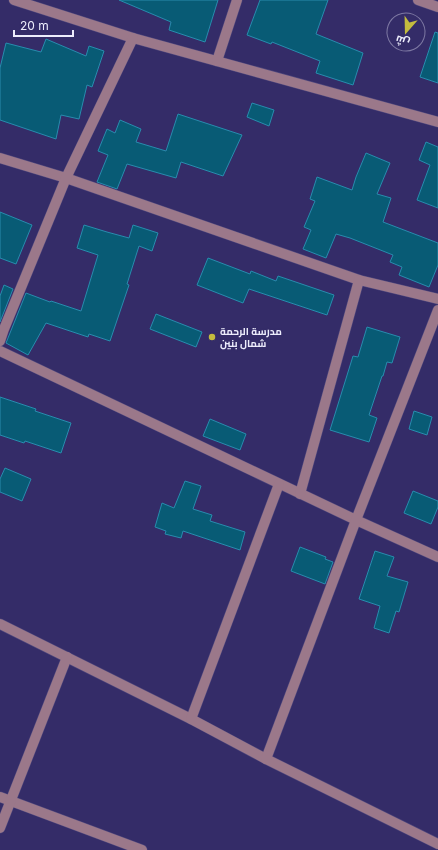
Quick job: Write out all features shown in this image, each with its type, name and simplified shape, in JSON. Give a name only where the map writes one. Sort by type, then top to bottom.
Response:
[{"type":"street","points":[[14,0],[133,38],[438,122]]},
{"type":"street","points":[[217,61],[237,0]]},
{"type":"street","points":[[418,0],[438,7]]},
{"type":"street","points":[[0,341],[2,328],[66,178],[133,38]]},
{"type":"street","points":[[0,158],[66,178],[360,280],[438,299]]},
{"type":"street","points":[[300,494],[360,280]]},
{"type":"street","points":[[266,759],[356,520],[438,310]]},
{"type":"street","points":[[0,351],[300,494],[438,557]]},
{"type":"street","points":[[191,719],[279,484]]},
{"type":"street","points":[[0,624],[191,719],[266,759],[438,844]]},
{"type":"street","points":[[0,828],[67,657]]},
{"type":"street","points":[[0,797],[142,850]]},
{"type":"building","points":[[119,0],[218,0],[205,42],[169,30],[171,22]]},
{"type":"building","points":[[260,0],[328,0],[316,34],[363,53],[353,85],[316,73],[320,61],[272,42],[271,44],[247,35]]},
{"type":"building","points":[[435,32],[438,33],[438,83],[420,77]]},
{"type":"building","points":[[46,39],[86,56],[89,46],[104,51],[92,87],[87,85],[79,119],[61,115],[56,139],[0,120],[0,68],[6,43],[41,52]]},
{"type":"building","points":[[252,103],[274,110],[269,126],[247,117]]},
{"type":"building","points":[[178,114],[242,135],[223,176],[181,162],[176,178],[127,164],[117,189],[97,182],[108,155],[98,151],[107,129],[115,133],[120,120],[141,129],[136,142],[166,151]]},
{"type":"building","points":[[426,142],[438,147],[438,208],[417,200],[430,165],[419,160]]},
{"type":"building","points":[[366,153],[390,163],[377,194],[391,198],[383,222],[438,243],[438,265],[429,287],[399,275],[402,267],[390,262],[393,255],[350,238],[336,234],[326,258],[303,249],[311,230],[304,227],[315,201],[310,199],[317,177],[352,190]]},
{"type":"building","points":[[0,212],[32,225],[16,264],[0,258]]},
{"type":"building","points":[[84,225],[129,238],[133,225],[158,233],[152,251],[139,246],[127,284],[129,285],[110,341],[89,334],[88,337],[46,323],[28,355],[6,343],[26,293],[81,311],[98,255],[77,248]]},
{"type":"building","points":[[208,258],[250,274],[251,271],[276,281],[278,276],[334,295],[327,315],[249,289],[243,303],[197,285]]},
{"type":"building","points":[[4,285],[13,289],[0,322],[0,296]]},
{"type":"building","points":[[156,314],[202,332],[196,347],[150,329]]},
{"type":"building","points":[[367,327],[400,337],[392,363],[387,362],[369,415],[377,418],[369,442],[330,430],[353,356],[358,357]]},
{"type":"building","points":[[0,397],[71,423],[61,453],[25,441],[24,443],[0,435]]},
{"type":"building","points":[[414,411],[432,417],[427,435],[409,429]]},
{"type":"building","points":[[210,419],[246,434],[240,450],[203,436]]},
{"type":"building","points":[[5,468],[31,479],[22,501],[0,492],[0,479]]},
{"type":"building","points":[[185,481],[201,486],[193,509],[212,515],[210,521],[245,532],[240,550],[183,531],[181,538],[165,534],[166,531],[155,527],[162,503],[174,508]]},
{"type":"building","points":[[413,491],[438,501],[438,507],[431,524],[404,513]]},
{"type":"building","points":[[300,547],[326,557],[325,559],[333,562],[325,584],[291,571]]},
{"type":"building","points":[[375,551],[394,557],[387,576],[408,582],[399,612],[396,611],[389,633],[374,628],[380,606],[359,599]]},
{"type":"place","name":"مدرسة الرحمة شمال بنين","points":[[212,337]]}]
